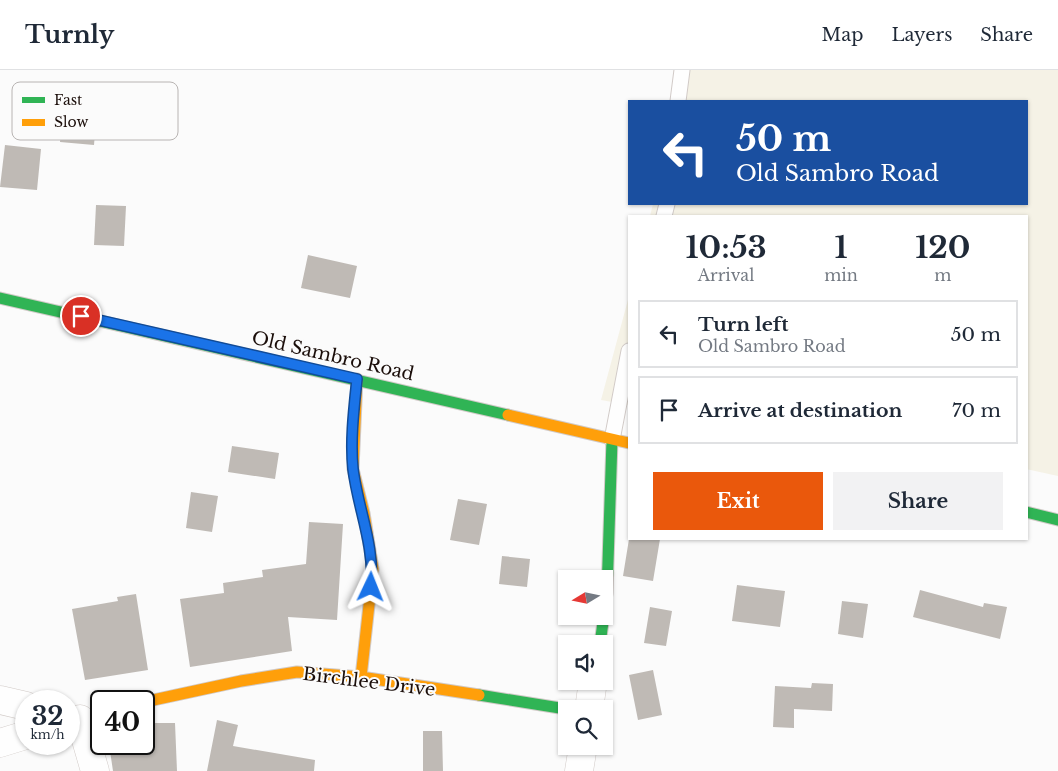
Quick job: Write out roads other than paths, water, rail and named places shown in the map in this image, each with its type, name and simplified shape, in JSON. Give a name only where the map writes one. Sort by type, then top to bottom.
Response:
[{"type":"street","name":"Old Sambro Road","points":[[0,298],[628,443]]},
{"type":"street","points":[[357,379],[353,469],[364,513],[373,569],[361,677]]},
{"type":"street","points":[[601,635],[607,593],[612,440]]},
{"type":"street","points":[[1028,512],[1058,520]]},
{"type":"street","name":"Birchlee Drive","points":[[155,700],[241,681],[297,672],[361,677],[558,708]]},
{"type":"street","points":[[0,700],[15,703]]},
{"type":"street","points":[[80,717],[95,771]]},
{"type":"street","points":[[0,743],[15,738]]},
{"type":"street","points":[[579,771],[582,755]]},
{"type":"lane","points":[[678,100],[682,70]]},
{"type":"lane","points":[[612,440],[628,357]]}]
